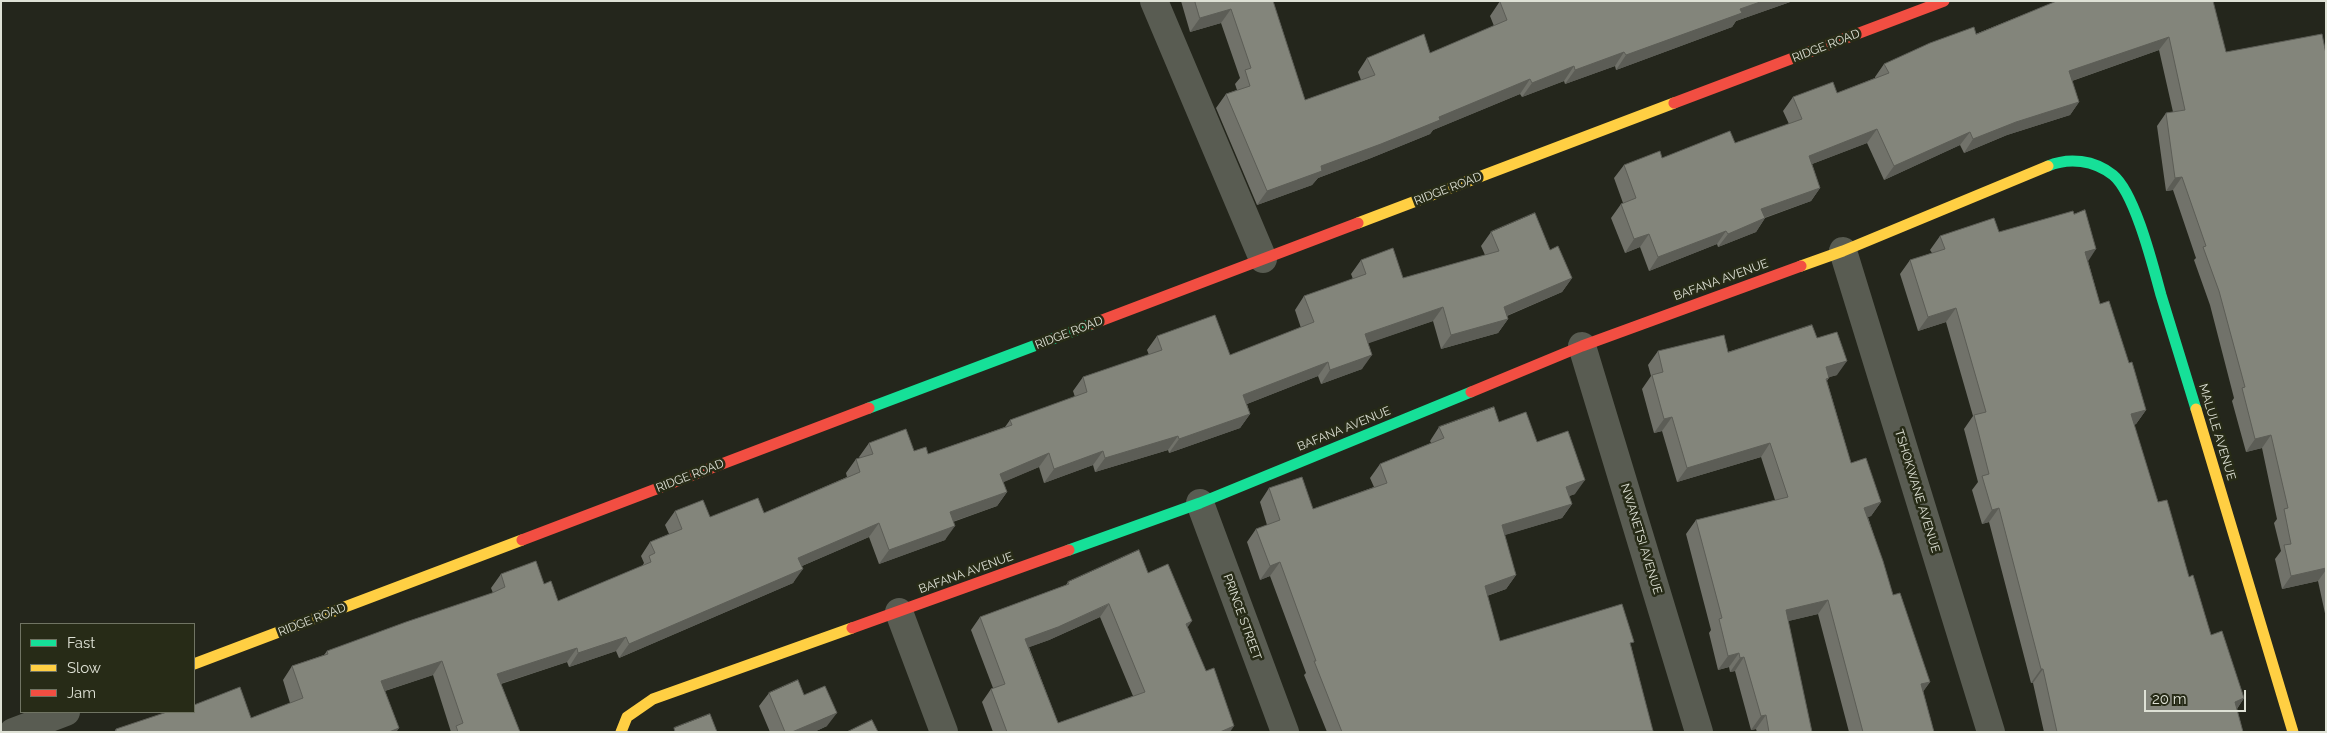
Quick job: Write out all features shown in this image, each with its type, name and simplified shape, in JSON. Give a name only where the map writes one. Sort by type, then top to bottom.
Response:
[{"type":"street","points":[[1154,1],[1263,259]]},
{"type":"street","name":"RIDGE ROAD","points":[[195,664],[1944,1]]},
{"type":"street","name":"BAFANA AVENUE","points":[[621,732],[627,717],[653,699],[1200,503],[1582,346],[1843,251],[2060,160],[2085,161]]},
{"type":"street","name":"MALULE AVENUE","points":[[2085,161],[2113,176],[2128,198],[2142,230],[2294,732]]},
{"type":"street","name":"TSHOKWANE AVENUE","points":[[1843,251],[1991,732]]},
{"type":"street","name":"NWANETSI AVENUE","points":[[1582,346],[1700,732]]},
{"type":"street","name":"PRINCE STREET","points":[[1200,503],[1285,732]]},
{"type":"street","points":[[899,612],[944,732]]},
{"type":"street","points":[[13,732],[63,713]]},
{"type":"building","points":[[1195,1],[1273,1],[1305,100],[1375,75],[1367,58],[1424,34],[1430,53],[1507,20],[1500,1],[1763,1],[1740,9],[1742,13],[1626,55],[1624,52],[1575,70],[1574,66],[1532,83],[1530,79],[1439,117],[1440,120],[1321,166],[1322,171],[1267,191],[1226,94],[1250,86],[1245,70],[1251,68],[1231,9],[1200,18]]},
{"type":"building","points":[[2057,1],[2213,1],[2226,52],[2322,34],[2326,54],[2326,568],[2291,576],[2284,545],[2291,544],[2284,509],[2288,508],[2271,435],[2255,439],[2242,388],[2245,387],[2219,291],[2203,247],[2206,246],[2182,177],[2175,178],[2166,113],[2185,110],[2169,37],[2069,71],[2079,102],[2016,122],[1973,139],[1970,132],[1894,166],[1877,129],[1809,156],[1820,188],[1761,209],[1765,218],[1728,234],[1726,231],[1658,257],[1649,234],[1634,239],[1621,204],[1636,198],[1624,165],[1660,151],[1662,158],[1730,131],[1735,143],[1802,119],[1793,97],[1833,82],[1837,93],[1889,73],[1884,64],[1930,43],[1974,27],[1976,34]]},
{"type":"building","points":[[2085,210],[2096,249],[2085,252],[2100,304],[2109,301],[2129,363],[2132,362],[2146,410],[2131,414],[2158,502],[2167,500],[2189,577],[2193,575],[2211,635],[2222,631],[2244,698],[2235,702],[2243,732],[2057,732],[2043,669],[2041,669],[1999,508],[1992,510],[1982,476],[1989,474],[1974,415],[1986,412],[1956,308],[1928,317],[1910,260],[1945,249],[1940,236],[1994,218],[1999,232],[2073,211],[2074,214]]},
{"type":"building","points":[[1535,213],[1550,250],[1558,246],[1572,278],[1504,307],[1508,319],[1451,335],[1443,307],[1365,334],[1372,355],[1330,370],[1328,362],[1243,395],[1250,414],[1179,439],[1178,436],[1105,458],[1103,451],[1054,469],[1049,453],[1000,474],[1007,492],[950,512],[955,526],[889,550],[879,523],[798,558],[803,569],[629,644],[626,637],[578,653],[577,648],[497,674],[520,732],[458,732],[456,726],[463,723],[442,661],[381,681],[399,728],[389,732],[116,732],[116,729],[164,713],[195,713],[195,705],[240,687],[251,718],[303,698],[292,666],[328,654],[327,651],[406,622],[492,593],[505,587],[501,574],[536,561],[544,584],[551,581],[558,601],[651,562],[649,556],[655,553],[650,542],[682,529],[675,511],[703,500],[710,517],[758,498],[764,513],[860,472],[856,459],[873,454],[869,443],[906,429],[914,451],[926,447],[928,454],[1012,425],[1010,420],[1087,392],[1083,377],[1162,350],[1157,336],[1215,315],[1230,355],[1314,322],[1304,296],[1366,274],[1361,260],[1393,248],[1403,278],[1499,251],[1491,232]]},
{"type":"building","points":[[1812,325],[1817,338],[1837,332],[1847,361],[1826,367],[1829,378],[1826,379],[1851,463],[1866,458],[1881,502],[1864,508],[1893,595],[1900,593],[1930,682],[1921,684],[1934,732],[1863,732],[1828,600],[1786,610],[1812,732],[1769,732],[1766,715],[1761,716],[1744,657],[1740,658],[1739,653],[1728,656],[1719,619],[1722,618],[1696,520],[1788,497],[1770,443],[1687,468],[1672,417],[1664,419],[1652,375],[1663,372],[1658,351],[1724,335],[1728,352]]},
{"type":"building","points":[[1494,407],[1499,422],[1526,412],[1537,442],[1568,431],[1585,480],[1566,487],[1572,504],[1502,525],[1516,575],[1485,586],[1500,641],[1622,604],[1634,642],[1630,643],[1653,731],[1342,732],[1314,661],[1316,661],[1280,562],[1270,566],[1256,529],[1280,520],[1269,488],[1302,477],[1313,509],[1387,483],[1380,464],[1444,438],[1439,427]]},
{"type":"building","points":[[1139,550],[1148,573],[1168,564],[1192,621],[1186,624],[1206,671],[1214,668],[1234,726],[1220,732],[1007,732],[991,689],[1005,684],[980,617],[1069,584],[1068,582]],"holes":[[[1109,604],[1145,692],[1058,723],[1025,639],[1058,627]]]},
{"type":"building","points":[[798,680],[804,695],[825,686],[837,713],[792,732],[785,732],[769,693]]},
{"type":"building","points":[[710,714],[717,732],[675,732],[674,728]]},
{"type":"building","points":[[872,720],[878,732],[847,732]]},
{"type":"traffic: fast","points":[[2048,166],[2073,161],[2098,166],[2113,175],[2129,197],[2142,231],[2196,409]]},
{"type":"traffic: fast","points":[[869,408],[1092,324]]},
{"type":"traffic: fast","points":[[1069,550],[1200,503],[1471,392]]},
{"type":"traffic: slow","points":[[1358,223],[1674,103]]},
{"type":"traffic: slow","points":[[1801,266],[1843,251],[2048,166]]},
{"type":"traffic: slow","points":[[2196,409],[2293,732]]},
{"type":"traffic: slow","points":[[195,664],[522,540]]},
{"type":"traffic: slow","points":[[621,732],[627,717],[653,699],[852,628]]},
{"type":"traffic: jam","points":[[1674,103],[1944,1]]},
{"type":"traffic: jam","points":[[1092,324],[1358,223]]},
{"type":"traffic: jam","points":[[1471,392],[1582,346],[1801,266]]},
{"type":"traffic: jam","points":[[522,540],[869,408]]},
{"type":"traffic: jam","points":[[852,628],[1069,550]]}]
